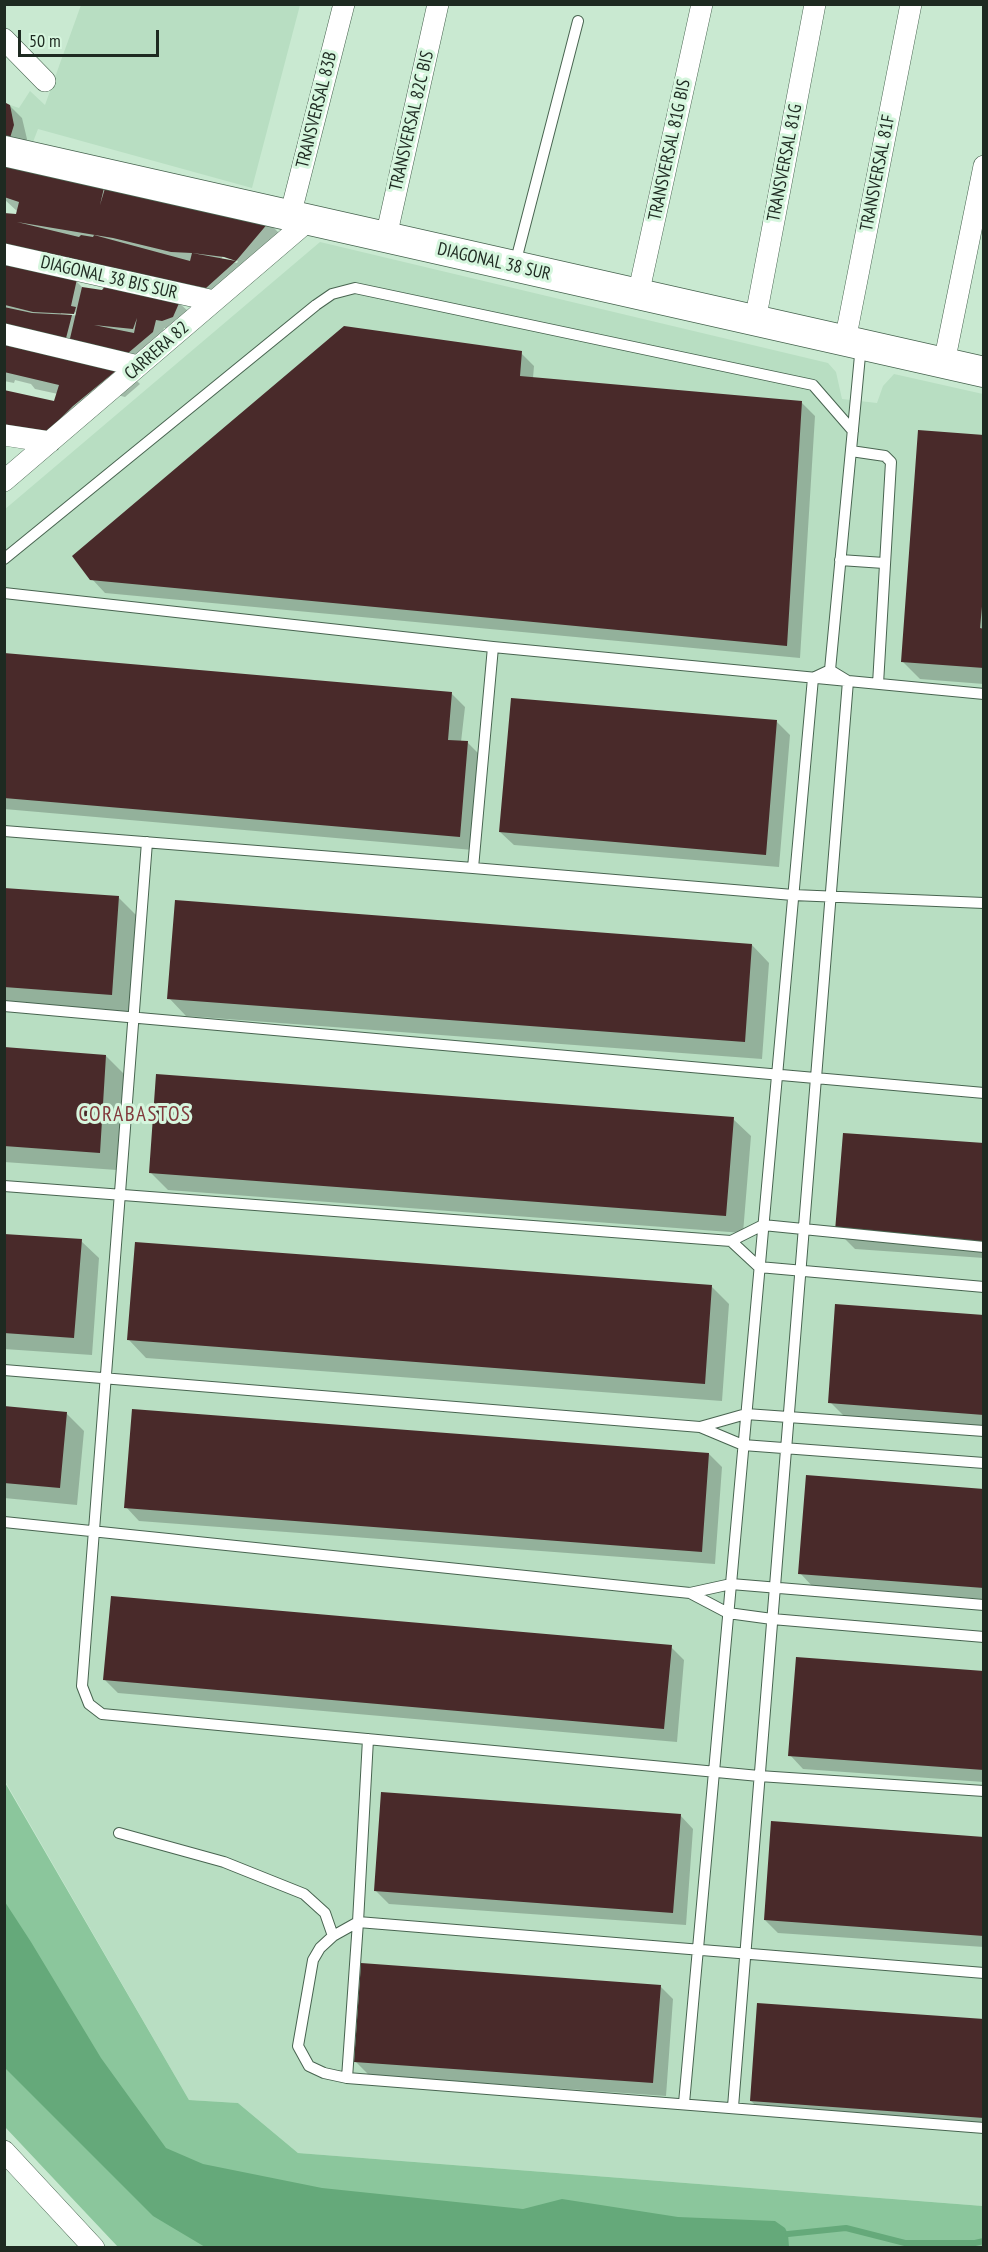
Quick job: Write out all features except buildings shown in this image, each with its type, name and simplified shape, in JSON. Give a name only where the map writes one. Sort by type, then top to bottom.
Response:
[{"type":"street","name":"TRANSVERSAL 83B","points":[[300,218],[344,4]]},
{"type":"street","name":"TRANSVERSAL 82C BIS","points":[[386,237],[438,4]]},
{"type":"street","name":"TRANSVERSAL 81G BIS","points":[[638,295],[702,4]]},
{"type":"street","name":"TRANSVERSAL 81G","points":[[755,321],[815,4]]},
{"type":"street","name":"TRANSVERSAL 81F","points":[[853,343],[911,4]]},
{"type":"street","points":[[4,39],[45,81]]},
{"type":"street","name":"DIAGONAL 38 SUR","points":[[4,151],[984,372]]},
{"type":"street","points":[[944,363],[984,166]]},
{"type":"street","name":"CARRERA 82","points":[[4,481],[214,301],[300,218]]},
{"type":"street","name":"DIAGONAL 38 BIS SUR","points":[[4,254],[214,301]]},
{"type":"street","points":[[4,334],[138,366]]},
{"type":"street","points":[[4,435],[50,442]]},
{"type":"street","points":[[4,2151],[94,2247]]},
{"type":"lane","points":[[514,267],[578,21]]},
{"type":"lane","points":[[4,559],[316,305],[332,294],[355,288],[813,385],[853,431]]},
{"type":"lane","points":[[830,670],[853,431],[853,343]]},
{"type":"lane","points":[[851,451],[885,456],[891,462],[878,684]]},
{"type":"lane","points":[[840,560],[884,563]]},
{"type":"lane","points":[[4,593],[493,647],[984,694]]},
{"type":"lane","points":[[473,868],[493,647]]},
{"type":"lane","points":[[813,678],[830,670]]},
{"type":"lane","points":[[830,670],[848,681]]},
{"type":"lane","points":[[684,2103],[813,678]]},
{"type":"lane","points":[[733,2107],[848,681]]},
{"type":"lane","points":[[4,831],[793,895],[984,903]]},
{"type":"lane","points":[[147,842],[82,1686],[89,1704],[102,1714],[759,1776],[984,1791]]},
{"type":"lane","points":[[4,1006],[984,1093]]},
{"type":"lane","points":[[4,1186],[731,1241],[763,1225],[984,1247]]},
{"type":"lane","points":[[731,1241],[759,1267],[984,1287]]},
{"type":"lane","points":[[4,1370],[700,1427],[744,1445],[786,1450],[984,1463]]},
{"type":"lane","points":[[700,1427],[746,1414],[984,1431]]},
{"type":"lane","points":[[4,1522],[690,1593],[731,1584],[984,1605]]},
{"type":"lane","points":[[690,1593],[728,1612],[772,1619],[984,1637]]},
{"type":"lane","points":[[347,2078],[368,1739]]},
{"type":"lane","points":[[119,1833],[224,1862],[304,1893],[325,1913],[333,1936]]},
{"type":"lane","points":[[984,1973],[358,1922],[333,1936],[320,1948],[313,1960],[298,2046],[309,2066],[324,2073],[347,2078],[984,2128]]},
{"type":"shaded area","points":[[81,5],[300,5],[252,188],[38,129],[33,142],[10,138],[14,125],[10,105],[19,108],[30,91],[45,105]]},
{"type":"shaded area","points":[[320,242],[828,363],[836,372],[842,399],[877,403],[883,386],[894,374],[983,394],[983,2206],[298,2153],[238,2103],[189,2100],[5,1781],[4,510]]},
{"type":"shaded area","points":[[4,1781],[189,2100],[238,2103],[298,2153],[983,2206],[983,2247],[118,2247],[5,2127]]},
{"type":"shaded area","points":[[5,1902],[101,2058],[166,2148],[203,2164],[322,2188],[523,2209],[562,2199],[678,2217],[775,2221],[785,2228],[789,2247],[205,2247],[153,2216],[5,2068]]},
{"type":"waterway","points":[[788,2234],[846,2228],[905,2243],[984,2241]]},
{"type":"district","name":"CORABASTOS","points":[[135,1115]]}]
